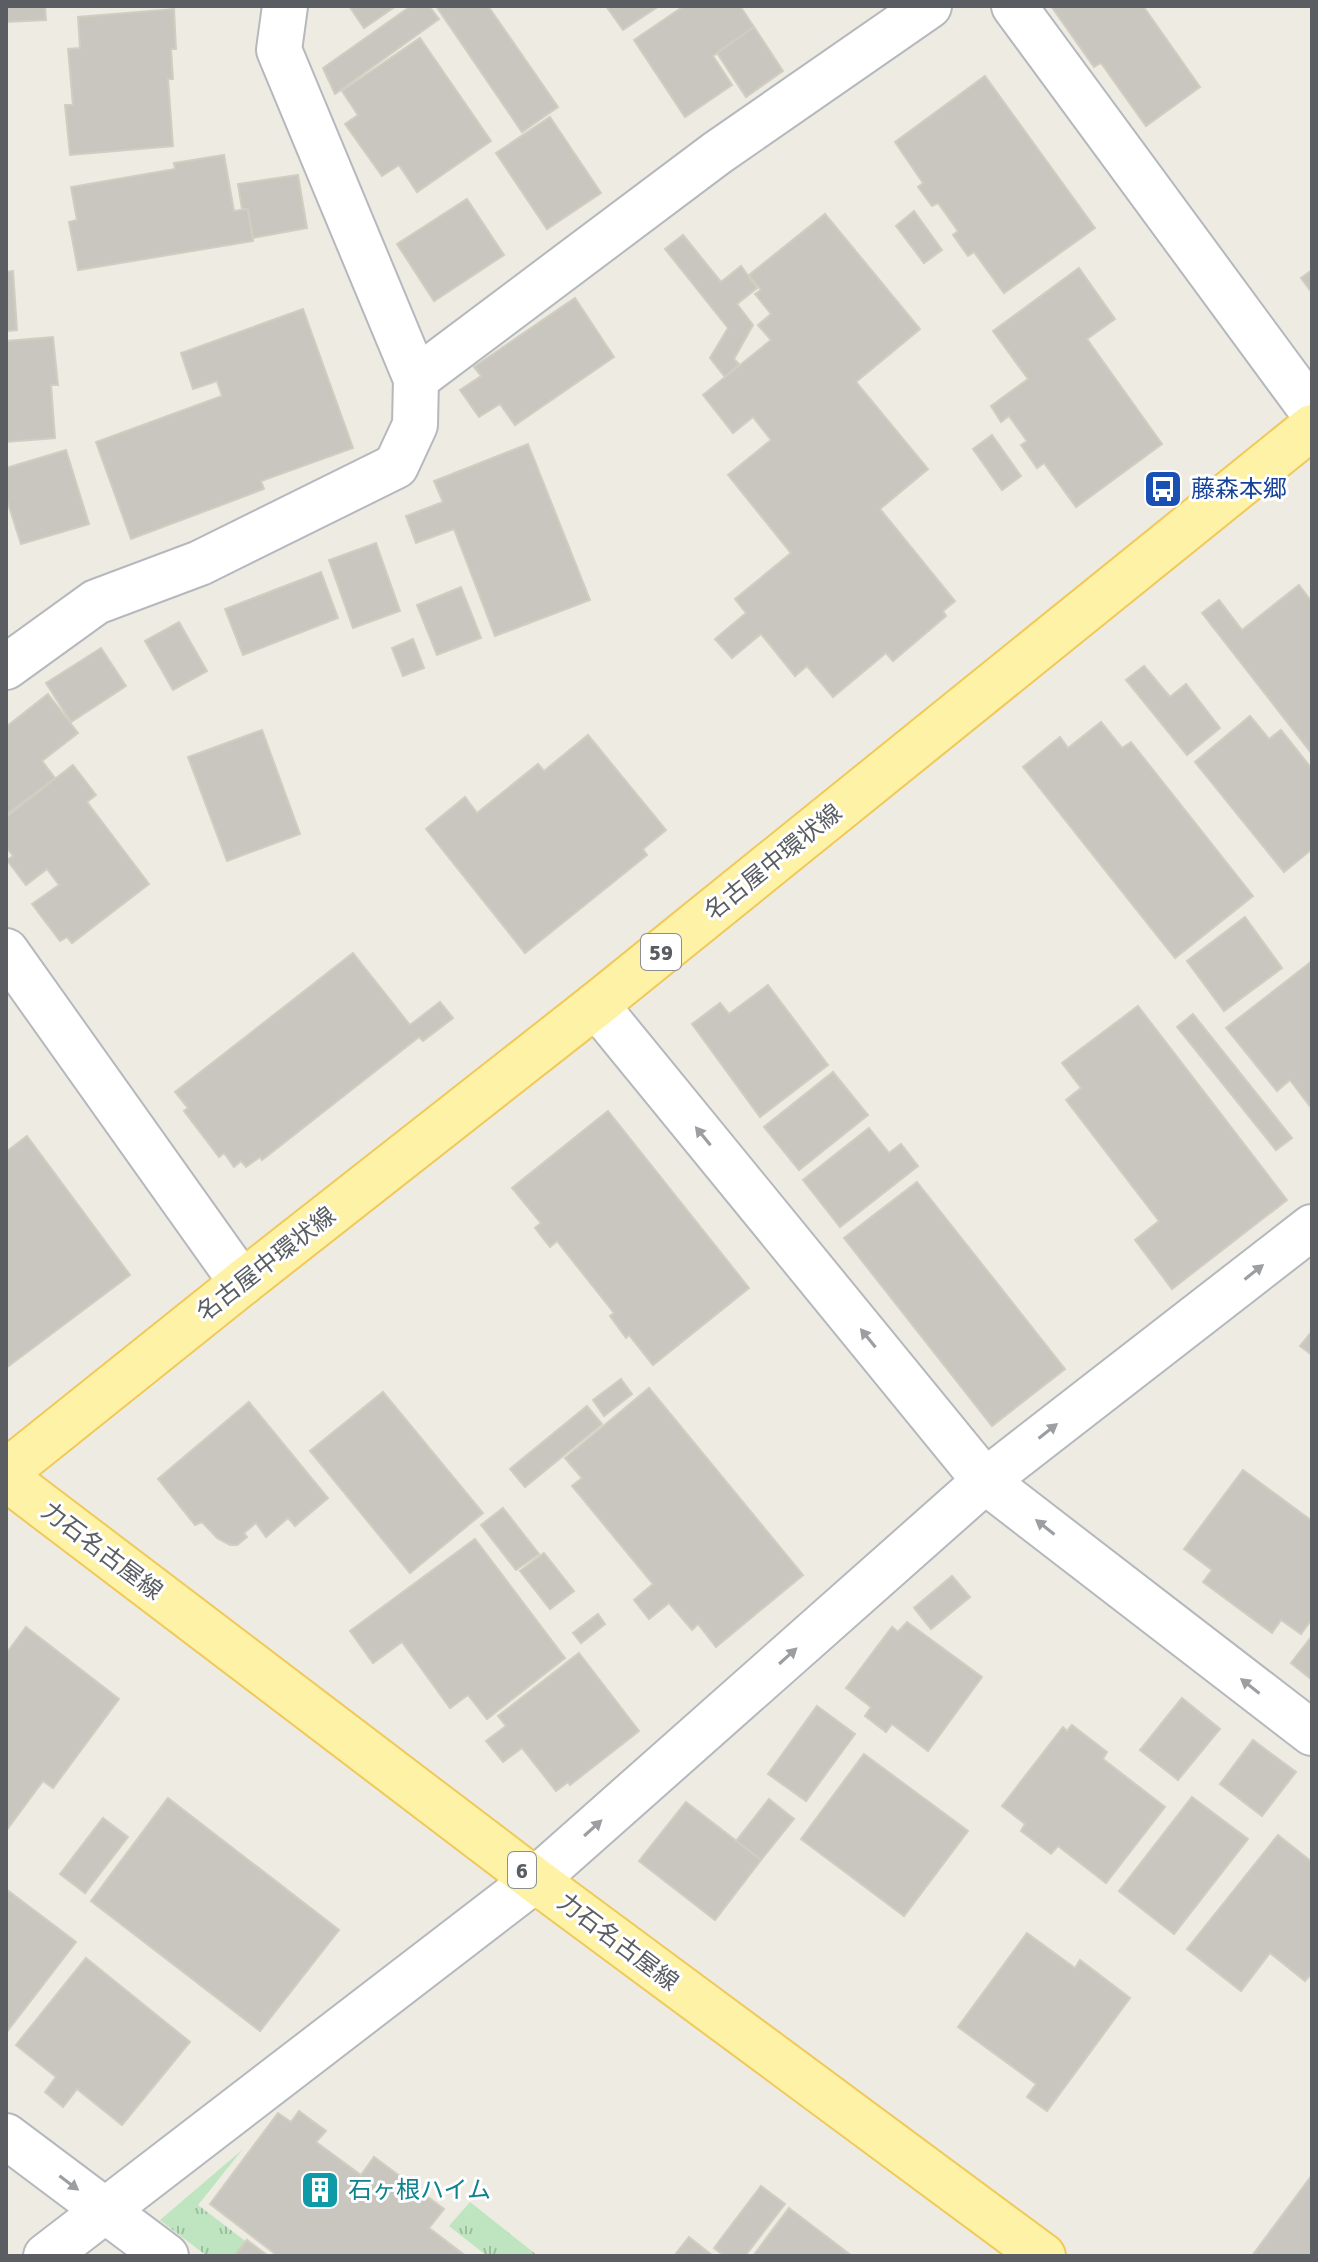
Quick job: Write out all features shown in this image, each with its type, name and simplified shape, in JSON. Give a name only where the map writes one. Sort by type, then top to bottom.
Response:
[{"type":"main road","name":"名古屋中環状線","points":[[6,1472],[596,1005],[1312,427]]},
{"type":"main road","name":"力石名古屋線","points":[[6,1478],[535,1880],[1043,2256]]},
{"type":"street","points":[[6,667],[96,602],[200,563],[396,466],[415,425],[416,379],[279,50],[285,6]]},
{"type":"street","points":[[416,379],[717,153],[929,6]]},
{"type":"street","points":[[1014,6],[1312,411]]},
{"type":"street","points":[[6,951],[242,1283]]},
{"type":"street","points":[[596,1005],[985,1481],[1312,1733]]},
{"type":"street","points":[[46,2256],[535,1880],[985,1481],[1312,1227]]},
{"type":"street","points":[[6,2136],[166,2256]]},
{"type":"green space","points":[[242,2150],[198,2205],[265,2256],[207,2256],[160,2220]]},
{"type":"green space","points":[[470,2202],[538,2256],[487,2256],[449,2226]]},
{"type":"building","points":[[6,6],[45,6],[46,20],[6,22]]},
{"type":"building","points":[[349,6],[396,6],[364,28]]},
{"type":"building","points":[[411,6],[429,6],[439,19],[335,94],[323,68]]},
{"type":"building","points":[[436,6],[488,6],[558,107],[522,132]]},
{"type":"building","points":[[606,6],[659,6],[623,30]]},
{"type":"building","points":[[684,6],[740,6],[754,27],[713,56],[732,85],[685,117],[634,40]]},
{"type":"building","points":[[1051,6],[1143,6],[1200,87],[1146,126],[1101,63],[1094,67]]},
{"type":"building","points":[[174,9],[176,49],[171,49],[173,79],[168,79],[173,146],[70,155],[65,105],[73,105],[68,49],[80,48],[78,17]]},
{"type":"building","points":[[754,27],[783,71],[746,97],[717,53]]},
{"type":"building","points":[[420,38],[491,141],[417,192],[399,165],[382,176],[345,124],[358,115],[342,91]]},
{"type":"building","points":[[985,76],[1095,228],[1004,293],[974,252],[968,256],[953,235],[958,231],[938,203],[932,206],[918,187],[923,183],[895,142]]},
{"type":"building","points":[[550,117],[601,193],[547,229],[496,153]]},
{"type":"building","points":[[224,155],[234,211],[248,209],[253,241],[78,270],[69,222],[77,220],[71,187],[175,169],[174,163]]},
{"type":"building","points":[[298,175],[307,228],[253,238],[248,209],[242,209],[238,184]]},
{"type":"building","points":[[467,199],[504,255],[434,301],[397,244]]},
{"type":"building","points":[[914,211],[942,250],[924,263],[896,226]]},
{"type":"building","points":[[825,214],[920,329],[856,382],[928,469],[880,509],[955,601],[943,611],[946,616],[893,661],[886,653],[833,697],[807,666],[795,676],[761,634],[732,658],[715,639],[746,613],[735,599],[791,553],[728,475],[771,440],[753,417],[733,433],[703,395],[771,340],[758,325],[771,314],[755,294],[761,290],[749,275]]},
{"type":"building","points":[[683,235],[721,282],[741,266],[757,288],[737,304],[753,325],[734,359],[739,364],[725,377],[710,358],[728,328],[665,249]]},
{"type":"building","points":[[1079,268],[1115,319],[1087,339],[1162,444],[1076,507],[1044,463],[1037,468],[1021,445],[1027,441],[1009,416],[1001,422],[991,406],[1028,379],[993,331]]},
{"type":"building","points":[[1312,270],[1312,293],[1301,278]]},
{"type":"building","points":[[13,271],[17,330],[7,331],[6,338],[6,272]]},
{"type":"building","points":[[575,298],[614,357],[515,425],[500,404],[479,417],[460,390],[481,376],[474,367]]},
{"type":"building","points":[[303,309],[353,448],[261,481],[264,489],[131,539],[96,442],[222,396],[217,381],[193,389],[181,353]]},
{"type":"building","points":[[53,337],[58,385],[51,385],[55,438],[6,442],[6,341]]},
{"type":"building","points":[[992,435],[1021,476],[1002,490],[973,449]]},
{"type":"building","points":[[528,444],[590,600],[495,636],[454,529],[416,543],[406,516],[443,502],[434,481]]},
{"type":"building","points":[[66,450],[89,524],[21,544],[6,497],[6,468]]},
{"type":"building","points":[[376,543],[400,611],[353,628],[329,560]]},
{"type":"building","points":[[321,572],[338,618],[243,655],[225,609]]},
{"type":"building","points":[[1299,585],[1312,602],[1312,754],[1202,613],[1219,600],[1242,630]]},
{"type":"building","points":[[461,587],[481,638],[437,655],[417,605]]},
{"type":"building","points":[[179,622],[207,671],[173,690],[145,641]]},
{"type":"building","points":[[413,639],[424,668],[403,676],[392,648]]},
{"type":"building","points":[[101,648],[126,686],[71,722],[46,683]]},
{"type":"building","points":[[1144,666],[1170,697],[1186,684],[1220,728],[1187,755],[1126,680]]},
{"type":"building","points":[[48,694],[78,733],[42,761],[55,778],[6,815],[6,727]]},
{"type":"building","points":[[1250,716],[1269,739],[1281,730],[1312,769],[1312,849],[1284,872],[1195,762]]},
{"type":"building","points":[[1101,722],[1122,748],[1131,742],[1253,896],[1175,958],[1023,767],[1060,737],[1068,748]]},
{"type":"building","points":[[262,730],[300,834],[227,861],[188,757]]},
{"type":"building","points":[[588,735],[666,830],[643,849],[647,855],[525,953],[426,829],[465,797],[477,813],[538,764],[544,771]]},
{"type":"building","points":[[73,765],[96,795],[87,802],[149,884],[72,943],[67,937],[60,941],[32,904],[59,885],[47,869],[26,885],[7,860],[13,856],[6,847],[6,817]]},
{"type":"building","points":[[1245,917],[1282,968],[1224,1011],[1187,961]]},
{"type":"building","points":[[353,953],[410,1025],[440,1002],[453,1018],[423,1041],[419,1037],[262,1160],[260,1157],[246,1167],[241,1161],[234,1167],[224,1153],[219,1157],[184,1111],[188,1108],[175,1092]]},
{"type":"building","points":[[1312,961],[1312,1109],[1290,1080],[1277,1091],[1226,1028]]},
{"type":"building","points":[[768,985],[828,1065],[760,1117],[692,1024],[720,1003],[729,1014]]},
{"type":"building","points":[[1138,1006],[1287,1200],[1172,1289],[1135,1240],[1159,1221],[1066,1100],[1081,1088],[1062,1063]]},
{"type":"building","points":[[1193,1014],[1292,1138],[1276,1150],[1177,1027]]},
{"type":"building","points":[[833,1072],[868,1115],[799,1170],[764,1127]]},
{"type":"building","points":[[608,1111],[749,1288],[653,1365],[629,1335],[626,1338],[610,1316],[614,1313],[557,1241],[550,1247],[535,1228],[541,1223],[512,1188]]},
{"type":"building","points":[[869,1128],[889,1153],[901,1144],[918,1166],[840,1227],[803,1180]]},
{"type":"building","points":[[27,1136],[130,1275],[6,1368],[6,1152]]},
{"type":"building","points":[[917,1182],[1065,1369],[992,1426],[844,1238]]},
{"type":"building","points":[[1312,1331],[1312,1355],[1300,1346]]},
{"type":"building","points":[[621,1379],[632,1394],[604,1416],[593,1400]]},
{"type":"building","points":[[649,1388],[803,1575],[716,1647],[698,1624],[692,1630],[669,1603],[649,1619],[634,1600],[653,1584],[572,1486],[582,1478],[565,1458]]},
{"type":"building","points":[[383,1392],[483,1513],[410,1573],[310,1451]]},
{"type":"building","points":[[249,1402],[328,1498],[295,1526],[288,1518],[266,1537],[256,1523],[244,1533],[247,1537],[237,1545],[230,1545],[217,1538],[202,1522],[195,1525],[158,1479]]},
{"type":"building","points":[[587,1406],[602,1424],[525,1487],[510,1469]]},
{"type":"building","points":[[1243,1470],[1312,1521],[1312,1619],[1301,1634],[1281,1620],[1272,1633],[1203,1582],[1212,1570],[1184,1549]]},
{"type":"building","points":[[503,1508],[539,1554],[516,1570],[481,1525]]},
{"type":"building","points":[[475,1539],[565,1658],[487,1719],[468,1695],[450,1708],[402,1642],[373,1663],[350,1631]]},
{"type":"building","points":[[544,1553],[574,1591],[550,1609],[520,1571]]},
{"type":"building","points":[[952,1576],[970,1597],[931,1629],[914,1608]]},
{"type":"building","points":[[598,1614],[605,1624],[581,1643],[573,1633]]},
{"type":"building","points":[[907,1622],[982,1677],[928,1751],[892,1724],[886,1732],[865,1716],[871,1707],[846,1688],[892,1627],[898,1632]]},
{"type":"building","points":[[26,1627],[119,1699],[53,1788],[43,1781],[6,1831],[6,1654]]},
{"type":"building","points":[[1312,1636],[1312,1680],[1291,1663]]},
{"type":"building","points":[[579,1653],[639,1731],[570,1785],[568,1782],[556,1791],[522,1748],[503,1762],[486,1741],[506,1726],[498,1716]]},
{"type":"building","points":[[1182,1698],[1220,1729],[1178,1780],[1140,1750]]},
{"type":"building","points":[[817,1706],[855,1734],[806,1801],[768,1774]]},
{"type":"building","points":[[1072,1725],[1107,1752],[1103,1759],[1165,1807],[1106,1883],[1058,1846],[1051,1854],[1021,1831],[1025,1824],[1002,1806],[1063,1727],[1067,1731]]},
{"type":"building","points":[[1253,1740],[1296,1772],[1262,1816],[1220,1784]]},
{"type":"building","points":[[864,1754],[968,1831],[904,1916],[801,1839]]},
{"type":"building","points":[[1192,1797],[1248,1839],[1174,1934],[1119,1891]]},
{"type":"building","points":[[168,1798],[339,1930],[260,2031],[91,1901]]},
{"type":"building","points":[[769,1799],[794,1819],[761,1860],[736,1841]]},
{"type":"building","points":[[686,1802],[761,1860],[715,1920],[639,1861]]},
{"type":"building","points":[[103,1818],[128,1837],[85,1893],[60,1874]]},
{"type":"building","points":[[1278,1835],[1312,1862],[1312,1973],[1305,1981],[1270,1953],[1241,1991],[1187,1949]]},
{"type":"building","points":[[6,1889],[76,1942],[6,2033]]},
{"type":"building","points":[[1027,1933],[1075,1968],[1080,1960],[1130,1998],[1047,2111],[1027,2097],[1036,2084],[958,2027]]},
{"type":"building","points":[[86,1958],[190,2042],[122,2125],[77,2089],[63,2107],[45,2092],[56,2077],[16,2045]]},
{"type":"building","name":"石ヶ根ハイム","points":[[299,2111],[326,2131],[316,2142],[361,2175],[374,2157],[444,2209],[429,2228],[466,2256],[278,2256],[210,2204],[278,2113],[291,2122]]},
{"type":"building","points":[[1312,2175],[1312,2256],[1252,2256]]},
{"type":"building","points":[[761,2186],[785,2204],[745,2256],[724,2256],[714,2248]]},
{"type":"building","points":[[789,2208],[852,2256],[753,2256]]},
{"type":"building","points":[[689,2237],[713,2256],[674,2256]]},
{"type":"building","points":[[247,2240],[268,2256],[234,2256]]},
{"type":"place","name":"藤森本郷","points":[[1163,489]]},
{"type":"place","name":"石ヶ根ハイム","points":[[320,2190]]}]
